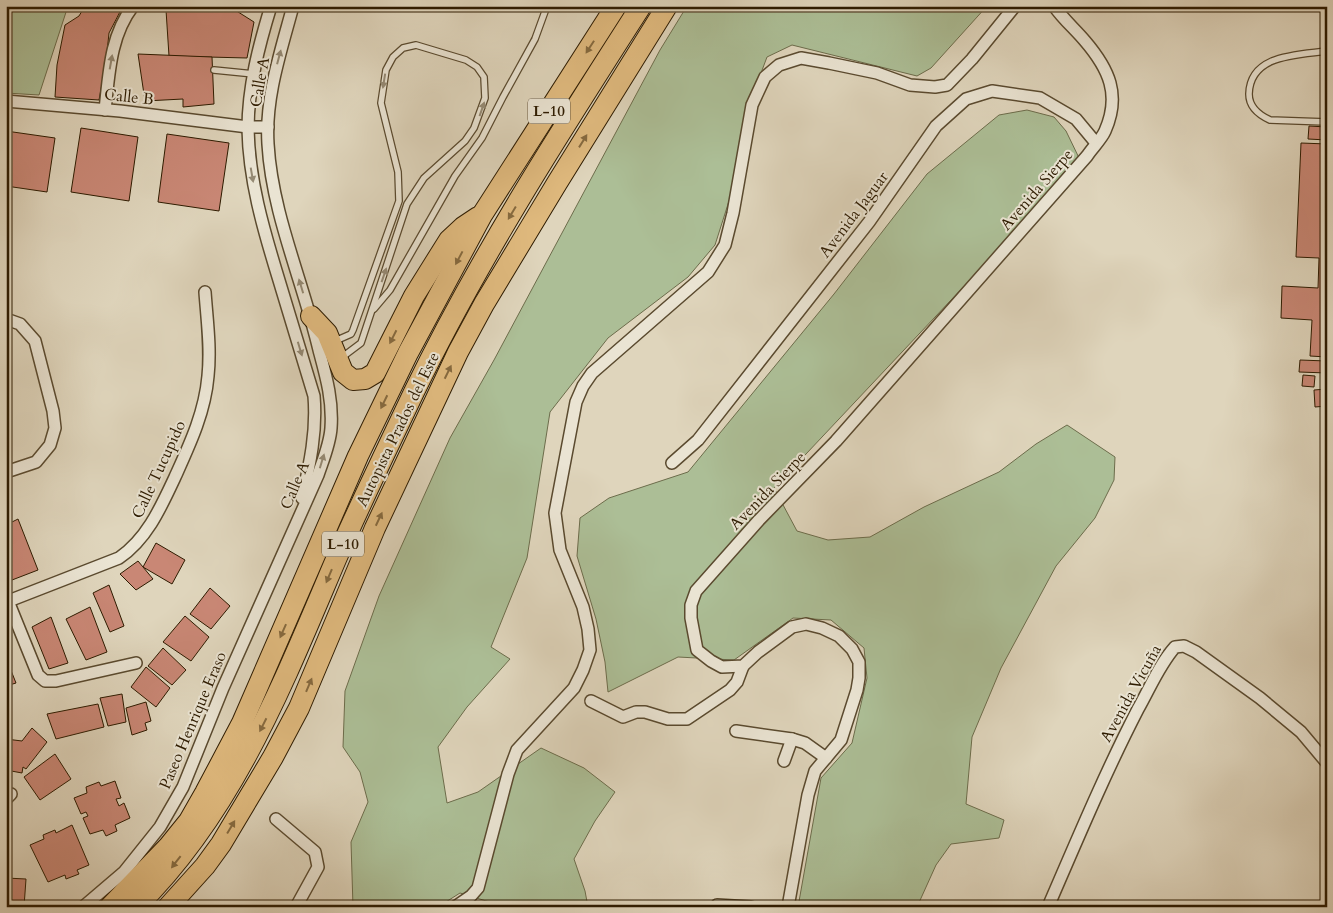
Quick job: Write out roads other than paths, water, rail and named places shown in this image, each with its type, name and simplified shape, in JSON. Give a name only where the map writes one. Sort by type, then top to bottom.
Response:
[{"type":"highway","name":"L-10","points":[[482,215],[616,6]]},
{"type":"highway","name":"Autopista Prados del Este","points":[[136,907],[175,864],[202,827],[256,738],[280,690],[352,523],[438,343],[463,296],[537,171],[641,6]]},
{"type":"highway","name":"Autopista Prados del Este","points":[[168,907],[205,866],[221,844],[273,757],[299,708],[374,528],[458,352],[484,304],[557,183],[667,6]]},
{"type":"highway","points":[[311,316],[327,333],[343,372],[353,380],[365,379],[374,373],[414,296],[449,240],[463,226],[482,215]]},
{"type":"highway","points":[[110,907],[168,847],[189,821],[224,758],[281,636],[358,456],[408,353],[482,215]]},
{"type":"street","points":[[105,110],[113,50],[121,26],[133,6]]},
{"type":"street","name":"Calle A","points":[[271,6],[254,74],[248,127],[250,167],[265,236],[314,396],[316,414],[312,454],[297,522]]},
{"type":"street","name":"Calle A","points":[[293,6],[274,76],[269,105],[268,143],[277,202],[311,316],[330,396],[331,429],[318,475],[297,522]]},
{"type":"street","points":[[455,907],[471,896],[478,888],[508,774],[518,750],[574,688],[590,650],[583,607],[560,550],[555,513],[576,402],[583,386],[592,373],[708,272],[725,245],[733,213],[752,105],[765,77],[779,65],[801,58],[830,62],[878,73],[910,85],[935,87],[947,85],[972,59],[1015,6]]},
{"type":"street","name":"Avenida Sierpe","points":[[743,666],[722,667],[697,650],[691,618],[696,591],[759,520],[836,441],[1087,156],[1104,132],[1113,106],[1106,69],[1054,6]]},
{"type":"street","name":"Avenida Jaguar","points":[[672,463],[698,440],[796,316],[869,222],[936,126],[966,99],[992,91],[1040,98],[1076,118],[1096,143]]},
{"type":"street","name":"Calle B","points":[[6,102],[105,110],[248,127],[268,127]]},
{"type":"street","name":"Calle Tucupido","points":[[7,602],[119,558],[129,551],[148,530],[188,448],[198,425],[204,403],[210,350],[205,292]]},
{"type":"street","points":[[6,319],[20,324],[36,341],[54,411],[55,428],[50,444],[36,462],[6,472]]},
{"type":"street","name":"Paseo Henrique Eraso","points":[[83,907],[124,872],[160,828],[183,787],[222,688],[297,522]]},
{"type":"street","points":[[7,602],[38,675],[45,681],[56,681],[136,663]]},
{"type":"street","points":[[591,701],[623,716],[636,712],[645,712],[668,719],[687,720],[730,690],[737,682],[743,666],[758,652],[792,627],[806,624],[822,628],[839,636],[852,649],[859,662],[857,690],[841,740],[815,771],[808,795],[788,907]]},
{"type":"street","name":"Avenida Vicuña","points":[[1048,907],[1120,744],[1158,671],[1174,647],[1184,646],[1196,652],[1260,698],[1301,732],[1327,763]]},
{"type":"street","points":[[736,731],[792,739],[805,743],[826,758]]},
{"type":"street","points":[[784,761],[792,739]]},
{"type":"street","points":[[276,820],[316,852],[318,867],[296,907]]},
{"type":"street","points":[[716,905],[751,907]]},
{"type":"lane","points":[[372,313],[390,290],[455,176],[482,138],[535,39],[548,6]]},
{"type":"lane","points":[[330,340],[341,340],[351,334],[400,201],[398,172],[381,103],[386,70],[393,56],[403,48],[416,45],[466,60],[477,67],[484,77],[485,98],[474,128],[454,152],[424,178],[407,204],[361,342],[338,362]]},
{"type":"lane","points":[[1327,52],[1282,57],[1268,63],[1257,70],[1251,83],[1249,95],[1253,107],[1261,116],[1270,120],[1327,122]]},
{"type":"lane","points":[[214,70],[254,74]]},
{"type":"lane","points":[[474,128],[482,138]]}]
